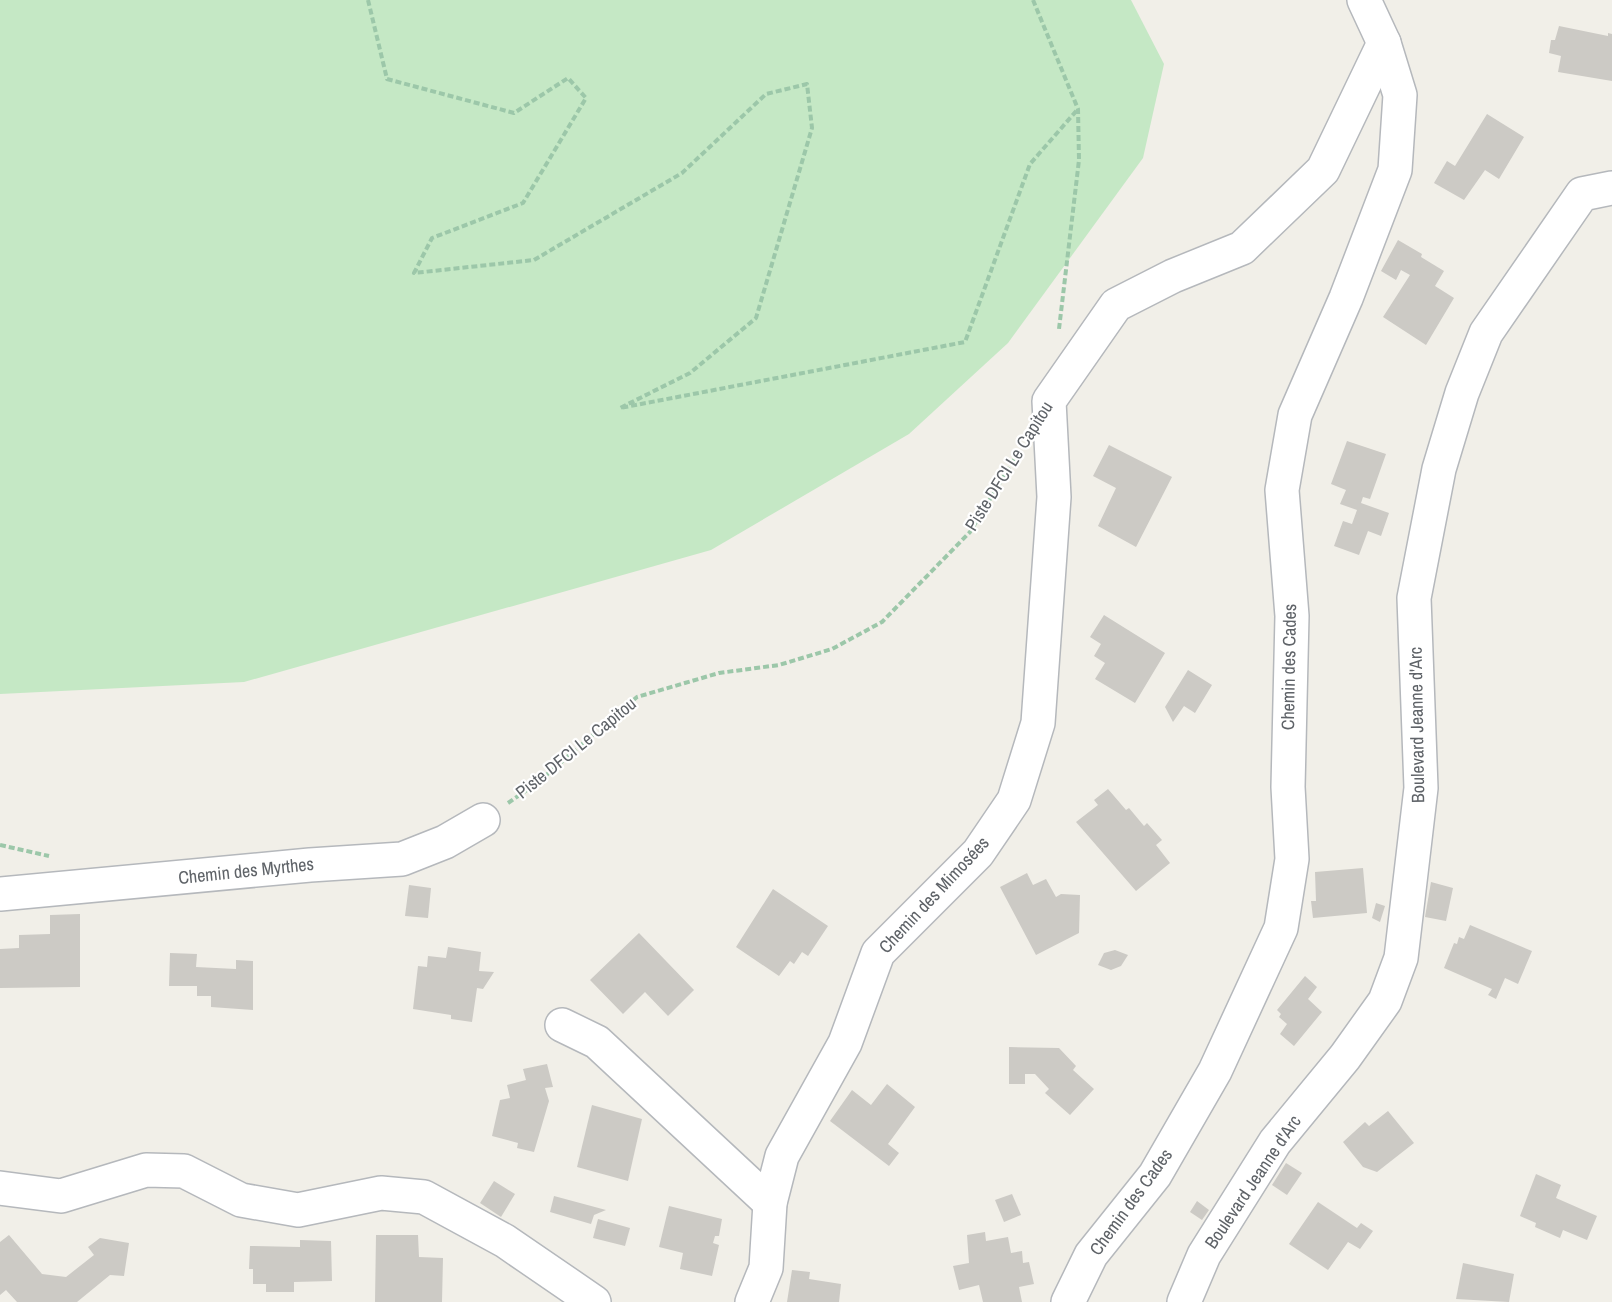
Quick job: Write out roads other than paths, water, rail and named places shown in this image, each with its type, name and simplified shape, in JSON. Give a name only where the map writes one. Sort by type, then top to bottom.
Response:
[{"type":"street","name":"Chemin des Cades","points":[[1068,1302],[1091,1255],[1155,1175],[1215,1071],[1281,928],[1292,859],[1288,787],[1292,616],[1282,490],[1294,416],[1346,298],[1395,170],[1400,95],[1384,43],[1365,0]]},
{"type":"street","name":"Piste DFCI Le Capitou","points":[[1049,402],[1116,305],[1173,276],[1242,248],[1323,170],[1384,43]]},
{"type":"street","name":"Boulevard Jeanne d'Arc","points":[[1184,1302],[1204,1255],[1275,1142],[1345,1057],[1385,1001],[1401,958],[1421,788],[1414,598],[1439,470],[1462,393],[1486,333],[1597,191]]},
{"type":"street","name":"Chemin des Mimosées","points":[[752,1302],[766,1268],[770,1203],[782,1156],[846,1043],[878,952],[978,853],[1014,800],[1038,723],[1054,497],[1049,402]]},
{"type":"street","name":"Chemin des Myrthes","points":[[0,894],[310,865],[402,859],[445,842],[483,820]]},
{"type":"street","points":[[562,1025],[597,1042],[770,1203]]},
{"type":"street","points":[[0,1188],[61,1196],[146,1170],[184,1171],[241,1200],[298,1210],[381,1193],[424,1197],[505,1241],[594,1302]]}]
